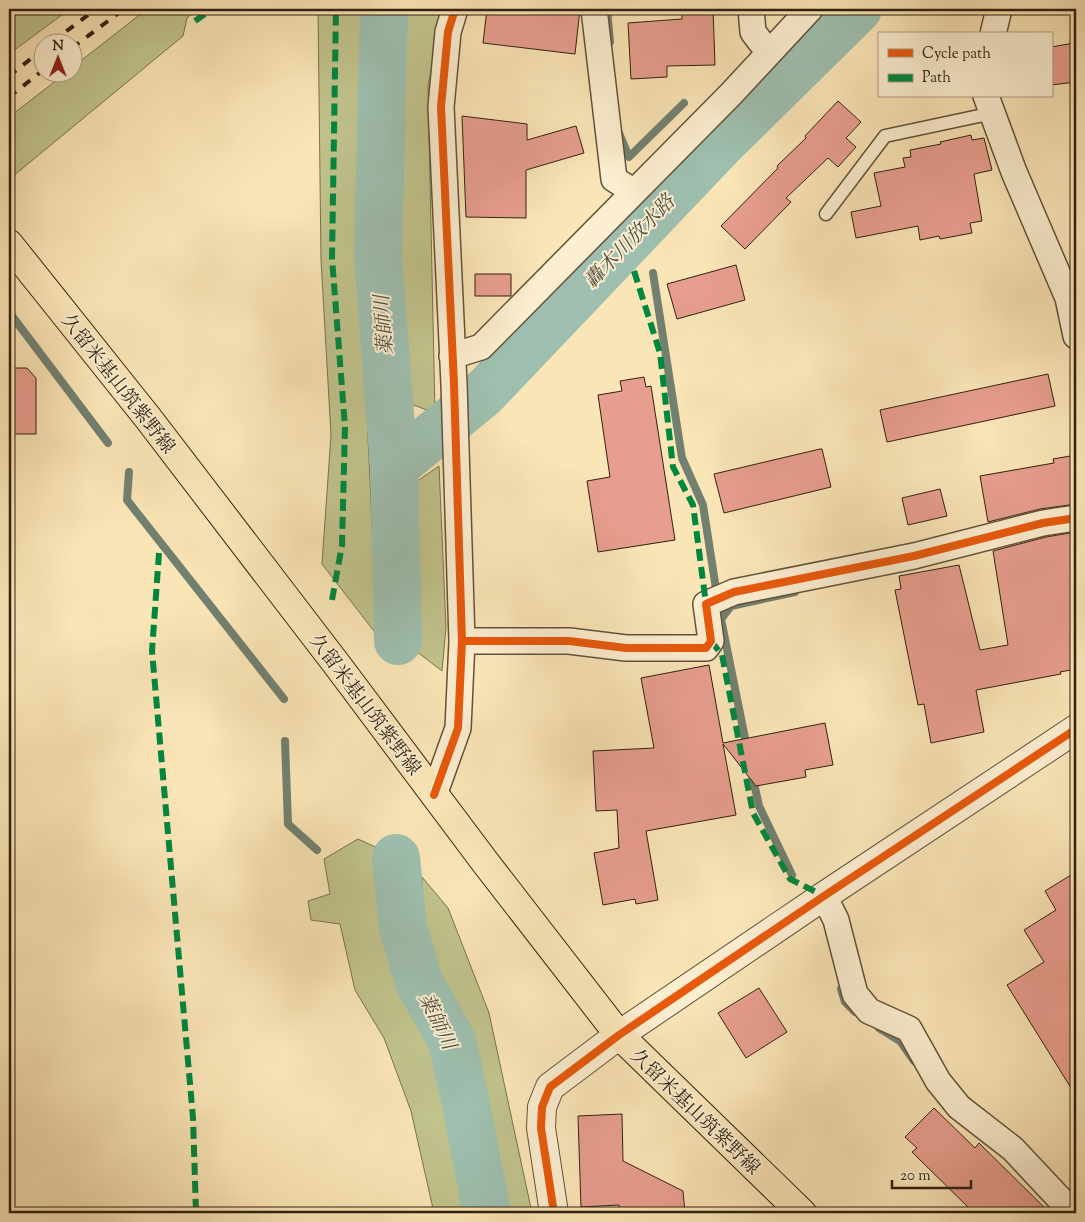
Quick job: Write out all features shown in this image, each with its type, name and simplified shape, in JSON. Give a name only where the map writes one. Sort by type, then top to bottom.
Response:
[{"type":"main road","name":"久留米基山筑紫野線","points":[[9,244],[154,426],[619,1035],[802,1213]]},
{"type":"street","points":[[434,795],[458,728],[462,641],[454,384],[441,107],[448,32],[455,9]]},
{"type":"street","points":[[594,9],[614,178],[634,192]]},
{"type":"street","points":[[752,9],[753,32],[769,53]]},
{"type":"street","points":[[452,356],[481,347],[731,94],[810,9]]},
{"type":"street","points":[[993,32],[999,9]]},
{"type":"street","points":[[989,105],[1014,172],[1072,297],[1076,336]]},
{"type":"street","points":[[462,641],[569,641],[626,648],[706,648],[711,642],[706,604],[734,592],[914,556],[1043,523],[1076,518]]},
{"type":"street","points":[[554,1213],[541,1128],[542,1107],[550,1087],[619,1035],[1076,729]]},
{"type":"street","points":[[824,896],[836,920],[855,994],[868,1011],[909,1029],[938,1082],[959,1107],[1013,1149],[1073,1213]]},
{"type":"lane","points":[[826,214],[885,136],[989,105]]},
{"type":"green space","points":[[9,9],[70,9],[39,32],[32,32],[32,37],[9,54]]},
{"type":"green space","points":[[147,9],[197,9],[187,18],[183,36],[12,177],[9,174],[9,117],[54,82],[82,82],[82,60]]},
{"type":"green space","points":[[318,9],[365,9],[357,195],[377,635],[322,564],[331,435],[321,260]]},
{"type":"green space","points":[[406,9],[444,9],[428,86],[435,413],[408,403],[389,234]]},
{"type":"green space","points":[[439,466],[446,627],[442,671],[412,648],[413,484]]},
{"type":"green space","points":[[358,839],[382,850],[382,926],[391,966],[435,1053],[469,1213],[434,1213],[411,1111],[384,1038],[355,990],[340,924],[311,920],[308,901],[330,894],[324,859]]},
{"type":"green space","points":[[422,877],[448,908],[489,1013],[532,1213],[509,1213],[474,1050],[422,931]]},
{"type":"building","points":[[487,9],[580,9],[575,54],[483,43]]},
{"type":"building","points":[[682,9],[713,9],[715,65],[667,66],[667,77],[631,79],[628,23],[682,19]]},
{"type":"building","points":[[1074,43],[1076,82],[1052,85],[1052,47]]},
{"type":"building","points":[[838,101],[861,122],[846,138],[856,147],[838,167],[828,158],[786,198],[791,202],[745,249],[721,226],[778,168],[777,166],[806,138],[805,136]]},
{"type":"building","points":[[462,116],[527,124],[527,140],[576,126],[584,153],[526,170],[526,218],[466,217]]},
{"type":"building","points":[[971,135],[972,140],[984,138],[992,170],[974,174],[982,221],[970,223],[972,233],[940,239],[939,236],[920,240],[918,226],[856,238],[851,212],[881,206],[874,173],[905,167],[903,158],[911,157],[910,150],[941,144],[940,142]]},
{"type":"building","points":[[736,265],[745,300],[677,319],[667,284]]},
{"type":"building","points":[[475,274],[511,274],[511,296],[475,296]]},
{"type":"building","points":[[11,368],[27,368],[36,378],[36,434],[10,434]]},
{"type":"building","points":[[1048,374],[1055,406],[887,442],[880,410]]},
{"type":"building","points":[[644,377],[646,387],[651,386],[675,540],[598,552],[587,481],[610,477],[598,395],[622,391],[620,381]]},
{"type":"building","points":[[822,449],[831,487],[724,513],[714,474]]},
{"type":"building","points":[[1076,455],[1076,504],[1040,509],[988,522],[980,476],[1054,463],[1053,459]]},
{"type":"building","points":[[940,489],[947,516],[908,525],[902,498]]},
{"type":"building","points":[[1076,532],[1076,669],[1060,672],[1061,674],[976,690],[984,732],[931,743],[924,704],[918,705],[895,590],[901,589],[899,576],[959,565],[980,650],[1008,645],[993,551],[1046,537]]},
{"type":"building","points":[[709,665],[723,743],[825,723],[833,765],[805,770],[806,777],[756,786],[723,744],[736,815],[646,831],[658,900],[636,904],[635,899],[603,905],[594,853],[619,848],[617,810],[596,811],[593,751],[654,748],[641,678]]},
{"type":"building","points":[[1076,872],[1076,1096],[1007,985],[1044,962],[1024,930],[1056,910],[1045,891]]},
{"type":"building","points":[[759,988],[787,1032],[746,1058],[718,1013]]},
{"type":"building","points":[[934,1108],[975,1148],[979,1143],[1050,1213],[974,1213],[912,1152],[917,1148],[905,1137]]},
{"type":"building","points":[[622,1114],[623,1161],[683,1191],[685,1213],[620,1213],[619,1205],[581,1207],[578,1116]]},
{"type":"waterway","name":"薬師川","points":[[384,9],[378,256],[394,467],[398,641]]},
{"type":"waterway","points":[[607,9],[610,42]]},
{"type":"waterway","name":"轟木川放水路","points":[[394,467],[483,394],[719,146],[858,9]]},
{"type":"waterway","points":[[619,133],[629,157],[684,103]]},
{"type":"waterway","points":[[653,273],[682,458],[703,505],[716,589]]},
{"type":"waterway","points":[[9,312],[108,443]]},
{"type":"waterway","points":[[129,472],[127,500],[284,699]]},
{"type":"waterway","points":[[747,748],[721,619],[731,606],[795,592]]},
{"type":"waterway","points":[[285,741],[288,824],[317,850]]},
{"type":"waterway","points":[[752,774],[759,806],[792,875]]},
{"type":"waterway","name":"薬師川","points":[[396,858],[403,928],[419,982],[452,1041],[487,1213]]},
{"type":"waterway","points":[[841,989],[845,1002],[855,1012]]},
{"type":"waterway","points":[[879,1028],[900,1041],[914,1061]]},
{"type":"railway","points":[[65,32],[96,9]]},
{"type":"railway","points":[[82,40],[124,9]]},
{"type":"railway","points":[[9,76],[32,58]]},
{"type":"railway","points":[[9,97],[32,79]]},
{"type":"marked path","points":[[195,21],[212,9]]},
{"type":"marked path","points":[[332,600],[342,545],[345,427],[332,258],[336,9]]},
{"type":"marked path","points":[[634,271],[660,353],[673,467],[693,505],[706,604]]},
{"type":"marked path","points":[[159,553],[152,651],[193,1118],[196,1213]]},
{"type":"marked path","points":[[711,641],[722,655],[753,813],[790,879],[824,896]]},
{"type":"cycle path","points":[[434,795],[458,728],[462,641],[454,384],[441,107],[448,32],[455,9]]},
{"type":"cycle path","points":[[462,641],[569,641],[626,648],[706,648],[711,641],[706,604],[734,592],[914,556],[1043,523],[1076,518]]},
{"type":"cycle path","points":[[554,1213],[541,1128],[542,1107],[550,1087],[619,1035],[1076,729]]}]
